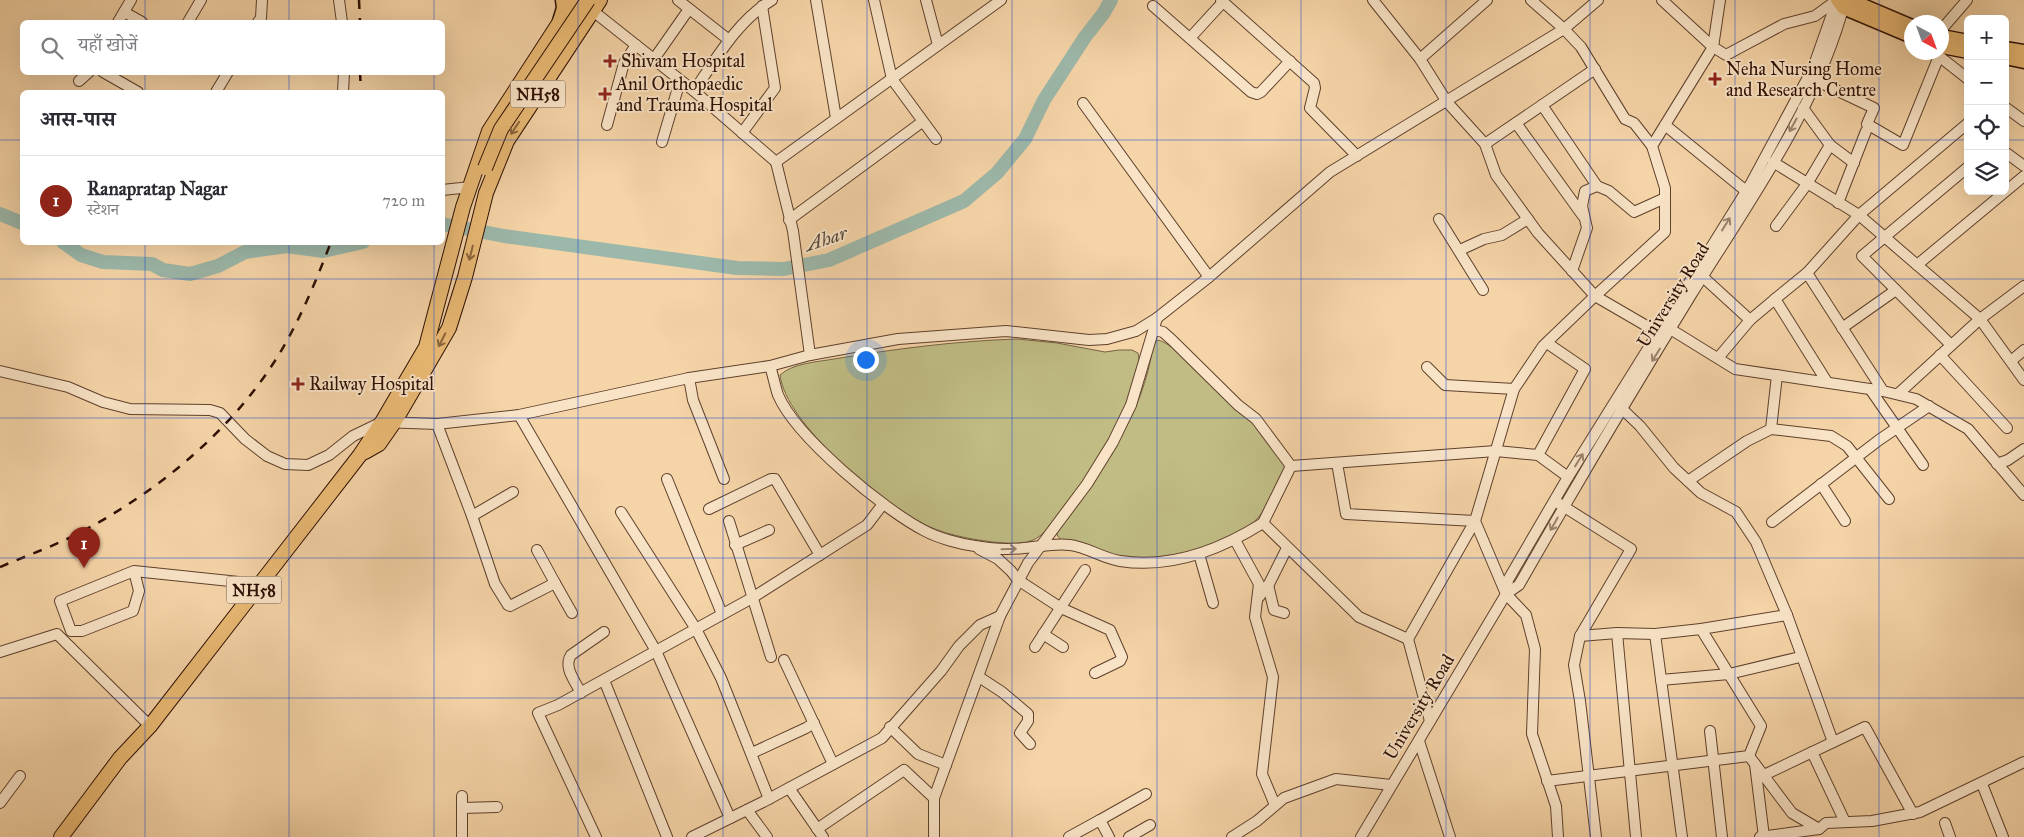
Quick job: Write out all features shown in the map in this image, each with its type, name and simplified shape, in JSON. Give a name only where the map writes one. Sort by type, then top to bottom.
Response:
[{"type":"highway","name":"NH58","points":[[61,837],[120,758],[150,726],[258,584],[360,455],[378,444],[426,347],[463,207],[471,187],[475,166],[489,131],[575,0]]},
{"type":"highway","name":"NH58","points":[[388,421],[435,356],[449,328],[460,295],[486,193],[507,141],[594,4]]},
{"type":"highway","points":[[471,187],[485,168],[501,129],[594,4]]},
{"type":"highway","points":[[485,168],[486,193]]},
{"type":"highway","name":"NH58","points":[[73,837],[129,761],[150,726]]},
{"type":"main road","points":[[558,25],[563,8],[562,0]]},
{"type":"main road","points":[[575,0],[594,4]]},
{"type":"main road","points":[[1844,2],[1904,23]]},
{"type":"main road","points":[[1844,2],[1904,33]]},
{"type":"main road","points":[[1949,37],[1964,40]]},
{"type":"main road","points":[[2009,49],[2024,51]]},
{"type":"main road","points":[[1949,52],[1964,52]]},
{"type":"main road","points":[[2009,59],[2024,62]]},
{"type":"street","points":[[119,20],[131,0]]},
{"type":"street","points":[[189,20],[200,0]]},
{"type":"street","points":[[260,20],[262,0]]},
{"type":"street","points":[[339,0],[342,20]]},
{"type":"street","points":[[678,0],[729,40]]},
{"type":"street","points":[[694,91],[729,40],[762,6],[772,0]]},
{"type":"street","points":[[816,0],[836,118]]},
{"type":"street","points":[[874,0],[892,79],[936,139]]},
{"type":"street","points":[[926,0],[938,45]]},
{"type":"street","points":[[776,162],[1001,0]]},
{"type":"street","points":[[1372,0],[1420,59],[1447,102],[1485,144],[1496,175],[1528,219],[1595,296],[1659,328],[1672,329],[1735,369],[1827,382],[1916,398],[1968,428],[1997,464],[2022,489]]},
{"type":"street","points":[[1420,59],[1487,0]]},
{"type":"street","points":[[1430,721],[1408,639],[1475,521],[1514,389],[1547,343],[1664,232],[1665,188],[1652,146],[1634,123],[1625,119],[1581,47],[1531,0]]},
{"type":"street","points":[[0,371],[68,387],[103,402],[130,409],[215,411],[220,413],[245,439],[267,456],[285,464],[308,465],[329,455],[353,436],[388,421],[437,424],[519,416],[689,378],[770,366],[810,355],[898,339],[1006,331],[1090,340],[1107,339],[1136,331],[1157,318],[1209,277],[1330,172],[1564,29],[1598,0]]},
{"type":"street","points":[[1662,0],[1713,47],[1726,55],[1784,24],[1815,16],[1844,2]]},
{"type":"street","points":[[1652,146],[1713,47],[1720,0]]},
{"type":"street","points":[[1949,21],[1967,0]]},
{"type":"street","points":[[1190,38],[1222,1],[1314,83],[1315,88],[1310,108],[1312,112],[1357,156]]},
{"type":"street","name":"University Road","points":[[1361,837],[1506,594],[1508,580],[1568,477],[1672,329],[1773,162],[1817,81],[1844,2]]},
{"type":"street","name":"University Road","points":[[1506,594],[1519,585],[1659,328],[1746,191],[1813,68],[1844,2]]},
{"type":"street","points":[[594,4],[636,45],[694,91],[776,162],[793,231],[801,302],[810,355]]},
{"type":"street","points":[[742,133],[776,86],[762,6]]},
{"type":"street","points":[[1153,6],[1251,92],[1257,94],[1290,61]]},
{"type":"street","points":[[654,59],[689,9]]},
{"type":"street","points":[[124,12],[138,20]]},
{"type":"street","points":[[608,125],[624,63],[636,45]]},
{"type":"street","points":[[1817,81],[1874,108],[1867,124],[1903,145],[1935,60]]},
{"type":"street","points":[[1947,60],[1964,75]]},
{"type":"street","points":[[1485,144],[1595,70]]},
{"type":"street","points":[[79,81],[86,75]]},
{"type":"street","points":[[108,75],[134,90]]},
{"type":"street","points":[[217,90],[225,75]]},
{"type":"street","points":[[343,90],[344,75]]},
{"type":"street","points":[[662,142],[680,81]]},
{"type":"street","points":[[1083,103],[1209,277]]},
{"type":"street","points":[[1542,105],[1597,186],[1609,191],[1634,212],[1665,198]]},
{"type":"street","points":[[1803,108],[1830,145],[1854,163]]},
{"type":"street","points":[[2009,110],[2024,121]]},
{"type":"street","points":[[789,220],[922,122]]},
{"type":"street","points":[[1516,123],[1584,217]]},
{"type":"street","points":[[1665,125],[1746,191]]},
{"type":"street","points":[[1718,358],[1750,320],[1807,273],[1859,216],[1964,126]]},
{"type":"street","points":[[1838,202],[1866,131]]},
{"type":"street","points":[[1776,226],[1808,184],[1830,145]]},
{"type":"street","points":[[2009,155],[2024,166]]},
{"type":"street","points":[[1773,162],[1859,216],[1980,319],[2024,380]]},
{"type":"street","points":[[1951,345],[1862,256],[1883,236],[1964,170]]},
{"type":"street","points":[[1917,265],[2024,176]]},
{"type":"street","points":[[1572,271],[1587,228],[1582,206],[1585,191],[1597,186]]},
{"type":"street","points":[[445,190],[471,187]]},
{"type":"street","points":[[1439,219],[1460,250],[1483,290]]},
{"type":"street","points":[[1460,250],[1484,239],[1502,235],[1528,219]]},
{"type":"street","points":[[1807,273],[1883,391]]},
{"type":"street","points":[[1702,278],[1750,320]]},
{"type":"street","points":[[1898,394],[1980,319],[2024,286]]},
{"type":"street","points":[[1842,328],[1896,290]]},
{"type":"street","points":[[1775,299],[1827,382]]},
{"type":"street","points":[[934,837],[934,798],[1000,616],[1028,563],[1087,484],[1113,442],[1131,405],[1157,318]]},
{"type":"street","points":[[1154,330],[1163,332],[1238,405],[1256,419],[1291,466]]},
{"type":"street","points":[[1538,455],[1584,369],[1547,343]]},
{"type":"street","points":[[2011,361],[2024,350]]},
{"type":"street","points":[[1940,355],[2006,428]]},
{"type":"street","points":[[770,366],[779,396],[802,429],[824,453],[883,504],[926,531],[974,546],[1004,549],[1044,544],[1070,545],[1089,550],[1105,558],[1154,564],[1200,554],[1235,540],[1263,523],[1291,466]]},
{"type":"street","points":[[1427,367],[1445,385],[1514,389]]},
{"type":"street","points":[[1771,429],[1777,375]]},
{"type":"street","points":[[689,378],[693,400],[724,479]]},
{"type":"street","points":[[1870,389],[1923,465]]},
{"type":"street","points":[[1618,405],[1701,493],[1736,512],[1756,542],[1787,615],[1800,657],[1833,742]]},
{"type":"street","points":[[1772,522],[1896,428],[1929,406]]},
{"type":"street","points":[[519,416],[656,651],[730,818]]},
{"type":"street","points":[[437,424],[472,516],[495,584],[508,605],[510,606],[555,583]]},
{"type":"street","points":[[1688,481],[1747,441],[1771,429],[1830,436],[1847,446],[1889,499]]},
{"type":"street","points":[[1997,464],[2008,460],[2024,449]]},
{"type":"street","points":[[1291,466],[1496,451],[1538,455],[1568,477]]},
{"type":"street","points":[[1337,463],[1346,514],[1475,521]]},
{"type":"street","points":[[667,479],[722,614]]},
{"type":"street","points":[[709,509],[771,479],[775,479],[820,555]]},
{"type":"street","points":[[1821,484],[1845,521]]},
{"type":"street","points":[[472,516],[513,492]]},
{"type":"street","points":[[1554,501],[1631,549],[1580,636],[1574,665],[1596,837]]},
{"type":"street","points":[[596,837],[538,713],[581,693],[752,598],[867,525],[883,504]]},
{"type":"street","points":[[621,512],[696,629],[721,678],[769,798]]},
{"type":"street","points":[[729,521],[772,657]]},
{"type":"street","points":[[1475,521],[1506,594],[1526,615],[1535,649],[1532,734],[1556,806],[1558,837]]},
{"type":"street","points":[[1263,523],[1286,548],[1358,617],[1408,639]]},
{"type":"street","points":[[735,544],[769,530]]},
{"type":"street","points":[[1235,540],[1260,584],[1256,616],[1273,677],[1262,774],[1276,806]]},
{"type":"street","points":[[974,546],[998,560],[1018,580],[1061,608],[1110,630],[1122,657],[1120,661],[1095,673]]},
{"type":"street","points":[[1258,598],[1268,585],[1286,548]]},
{"type":"street","points":[[537,550],[572,613]]},
{"type":"street","points":[[1200,554],[1213,603]]},
{"type":"street","points":[[1035,647],[1086,570]]},
{"type":"street","points":[[71,631],[60,601],[134,571],[258,584]]},
{"type":"street","points":[[0,652],[57,634],[82,631],[132,611],[139,591],[134,571]]},
{"type":"street","points":[[1268,585],[1274,610],[1284,613]]},
{"type":"street","points":[[1580,636],[1617,633],[1655,634],[1701,629],[1787,615]]},
{"type":"street","points":[[698,836],[882,738],[941,671],[959,646],[980,625],[1000,616]]},
{"type":"street","points":[[1701,629],[1761,726],[1752,760],[1764,837]]},
{"type":"street","points":[[581,693],[567,666],[568,659],[604,632]]},
{"type":"street","points":[[1617,633],[1636,837]]},
{"type":"street","points":[[57,634],[150,726]]},
{"type":"street","points":[[1043,634],[1063,647]]},
{"type":"street","points":[[1655,634],[1682,837]]},
{"type":"street","points":[[1661,680],[1729,674],[1800,657]]},
{"type":"street","points":[[784,660],[833,764]]},
{"type":"street","points":[[979,678],[1002,692],[1028,714],[1028,721],[1020,733],[1030,744]]},
{"type":"street","points":[[604,680],[623,723],[667,837]]},
{"type":"street","points":[[752,753],[806,728],[814,722]]},
{"type":"street","points":[[890,727],[918,754],[946,765]]},
{"type":"street","points":[[1764,775],[1865,727],[1913,814]]},
{"type":"street","points":[[1710,731],[1722,837]]},
{"type":"street","points":[[1419,741],[1450,837]]},
{"type":"street","points":[[1812,752],[1845,822]]},
{"type":"street","points":[[1547,781],[1714,760],[1752,760]]},
{"type":"street","points":[[1752,760],[1792,813],[1819,828]]},
{"type":"street","points":[[1760,837],[1798,834],[1819,828],[1826,823],[1872,821],[1913,814],[1982,784],[2024,762]]},
{"type":"street","points":[[789,788],[820,833],[904,770],[934,798]]},
{"type":"street","points":[[0,803],[20,776]]},
{"type":"street","points":[[1232,837],[1276,806],[1284,798],[1336,779],[1391,785]]},
{"type":"street","points":[[1982,784],[2002,837]]},
{"type":"street","points":[[1069,837],[1146,794]]},
{"type":"street","points":[[462,796],[462,837]]},
{"type":"street","points":[[462,808],[497,807]]},
{"type":"street","points":[[747,810],[767,837]]},
{"type":"street","points":[[1100,820],[1109,837]]},
{"type":"street","points":[[1945,823],[1950,837]]},
{"type":"street","points":[[1129,837],[1150,825]]},
{"type":"shaded area","points":[[1017,339],[1057,343],[1105,352],[1132,350],[1138,353],[1139,363],[1134,388],[1111,438],[1065,509],[1046,531],[1037,538],[1021,543],[993,542],[955,535],[928,526],[902,511],[859,478],[816,437],[798,415],[786,394],[780,375],[798,365],[857,355],[948,344]]},
{"type":"shaded area","points":[[1158,340],[1178,352],[1207,376],[1247,414],[1262,432],[1285,466],[1276,490],[1251,525],[1227,539],[1194,551],[1159,558],[1131,559],[1104,554],[1061,540],[1057,535],[1058,529],[1104,466],[1130,420],[1148,371],[1153,345]]},
{"type":"waterway","name":"Ahar","points":[[445,225],[504,236],[737,268],[784,269],[829,260],[964,201],[997,173],[1025,139],[1044,100],[1111,0]]},
{"type":"waterway","name":"Ahar","points":[[0,214],[20,222]]},
{"type":"waterway","name":"Ahar","points":[[67,245],[81,255],[103,262],[152,264],[163,270],[190,274],[218,266],[245,252],[287,246],[323,251],[350,245]]},
{"type":"railway","points":[[359,0],[360,20]]},
{"type":"railway","points":[[360,75],[361,90]]},
{"type":"railway","points":[[0,567],[63,541],[112,515],[166,477],[216,433],[260,383],[278,356],[307,300],[330,245]]},
{"type":"place","name":"Shivam Hospital","points":[[610,61]]},
{"type":"place","name":"Neha Nursing Home and Research Centre","points":[[1715,79]]},
{"type":"place","name":"Anil Orthopaedic and Trauma Hospital","points":[[605,94]]},
{"type":"place","name":"Railway Hospital","points":[[298,384]]},
{"type":"place","name":"Ranapratap Nagar","points":[[84,568]]}]
